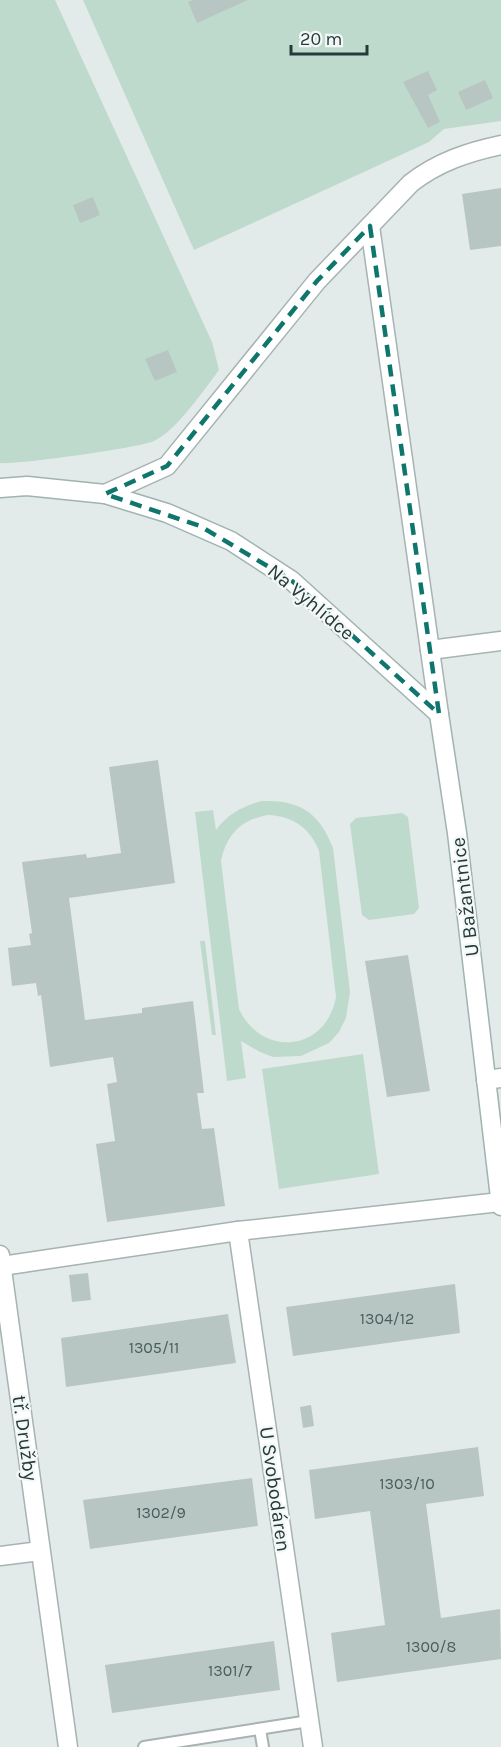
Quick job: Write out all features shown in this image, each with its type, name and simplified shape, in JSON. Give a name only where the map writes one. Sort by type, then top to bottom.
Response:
[{"type":"street","points":[[105,494],[167,466],[317,281],[411,183],[427,171],[472,151],[501,145]]},
{"type":"street","points":[[370,226],[439,714]]},
{"type":"street","name":"Na Vyhlídce","points":[[0,488],[27,486],[105,494],[200,526],[231,542],[291,580],[439,714]]},
{"type":"street","points":[[429,650],[501,641]]},
{"type":"street","name":"U Bažantnice","points":[[439,714],[494,1079],[501,1204]]},
{"type":"street","points":[[1,1260],[238,1231],[501,1204]]},
{"type":"street","name":"U Svobodáren","points":[[238,1231],[313,1747]]},
{"type":"street","name":"tř. Družby","points":[[1,1260],[68,1747]]},
{"type":"street","points":[[0,1556],[40,1551]]},
{"type":"lane","points":[[144,1747],[309,1721]]},
{"type":"lane","points":[[260,1729],[263,1747]]},
{"type":"highlighted area","points":[[370,226],[439,714],[291,580],[200,526],[105,494],[167,466],[317,281]]},
{"type":"green space","points":[[0,0],[55,0],[212,342],[219,370],[172,428],[154,441],[126,448],[77,455],[0,463]]},
{"type":"green space","points":[[83,0],[501,0],[501,121],[444,129],[429,142],[194,250]]},
{"type":"green space","points":[[262,801],[287,803],[306,811],[321,825],[333,848],[350,992],[346,1018],[339,1032],[329,1043],[301,1056],[273,1057],[241,1041],[246,1078],[227,1081],[195,812],[213,810],[216,830],[230,815]],"holes":[[[277,816],[300,825],[311,836],[319,851],[336,997],[330,1015],[320,1029],[307,1038],[292,1042],[277,1041],[262,1036],[249,1025],[239,1009],[221,861],[231,836],[243,825],[258,817]]]},
{"type":"green space","points":[[402,813],[408,817],[419,908],[414,914],[369,920],[362,915],[350,824],[356,818]]},
{"type":"green space","points":[[200,941],[205,941],[216,1035],[212,1035]]},
{"type":"green space","points":[[363,1054],[379,1174],[279,1189],[262,1069]]},
{"type":"building","points":[[193,0],[248,0],[197,23],[188,2]]},
{"type":"building","points":[[428,71],[437,90],[428,95],[440,122],[428,128],[403,82]]},
{"type":"building","points":[[485,80],[493,98],[466,110],[458,92]]},
{"type":"building","points":[[501,188],[501,246],[470,250],[462,194]]},
{"type":"building","points":[[93,197],[100,215],[80,223],[73,205]]},
{"type":"building","points":[[168,350],[177,372],[155,381],[145,359]]},
{"type":"building","points":[[158,760],[175,883],[69,898],[85,1020],[142,1013],[142,1008],[193,1001],[204,1093],[197,1093],[202,1129],[214,1128],[225,1206],[107,1222],[96,1144],[115,1141],[107,1084],[117,1082],[113,1057],[50,1067],[41,995],[38,996],[36,983],[12,986],[8,948],[31,945],[29,934],[32,933],[22,862],[86,854],[87,858],[121,853],[109,767]]},
{"type":"building","points":[[408,955],[430,1091],[387,1097],[365,961]]},
{"type":"building","points":[[88,1273],[91,1300],[72,1302],[69,1275]]},
{"type":"building","points":[[455,1284],[460,1333],[293,1356],[286,1307]]},
{"type":"building","points":[[228,1314],[236,1363],[66,1387],[61,1338]]},
{"type":"building","points":[[311,1405],[314,1426],[303,1428],[300,1407]]},
{"type":"building","points":[[478,1447],[484,1496],[426,1504],[441,1618],[500,1609],[501,1659],[337,1682],[331,1633],[385,1625],[370,1511],[315,1519],[309,1470]]},
{"type":"building","points":[[252,1478],[258,1526],[90,1549],[83,1500]]},
{"type":"building","points":[[274,1641],[280,1690],[112,1713],[105,1665]]}]
